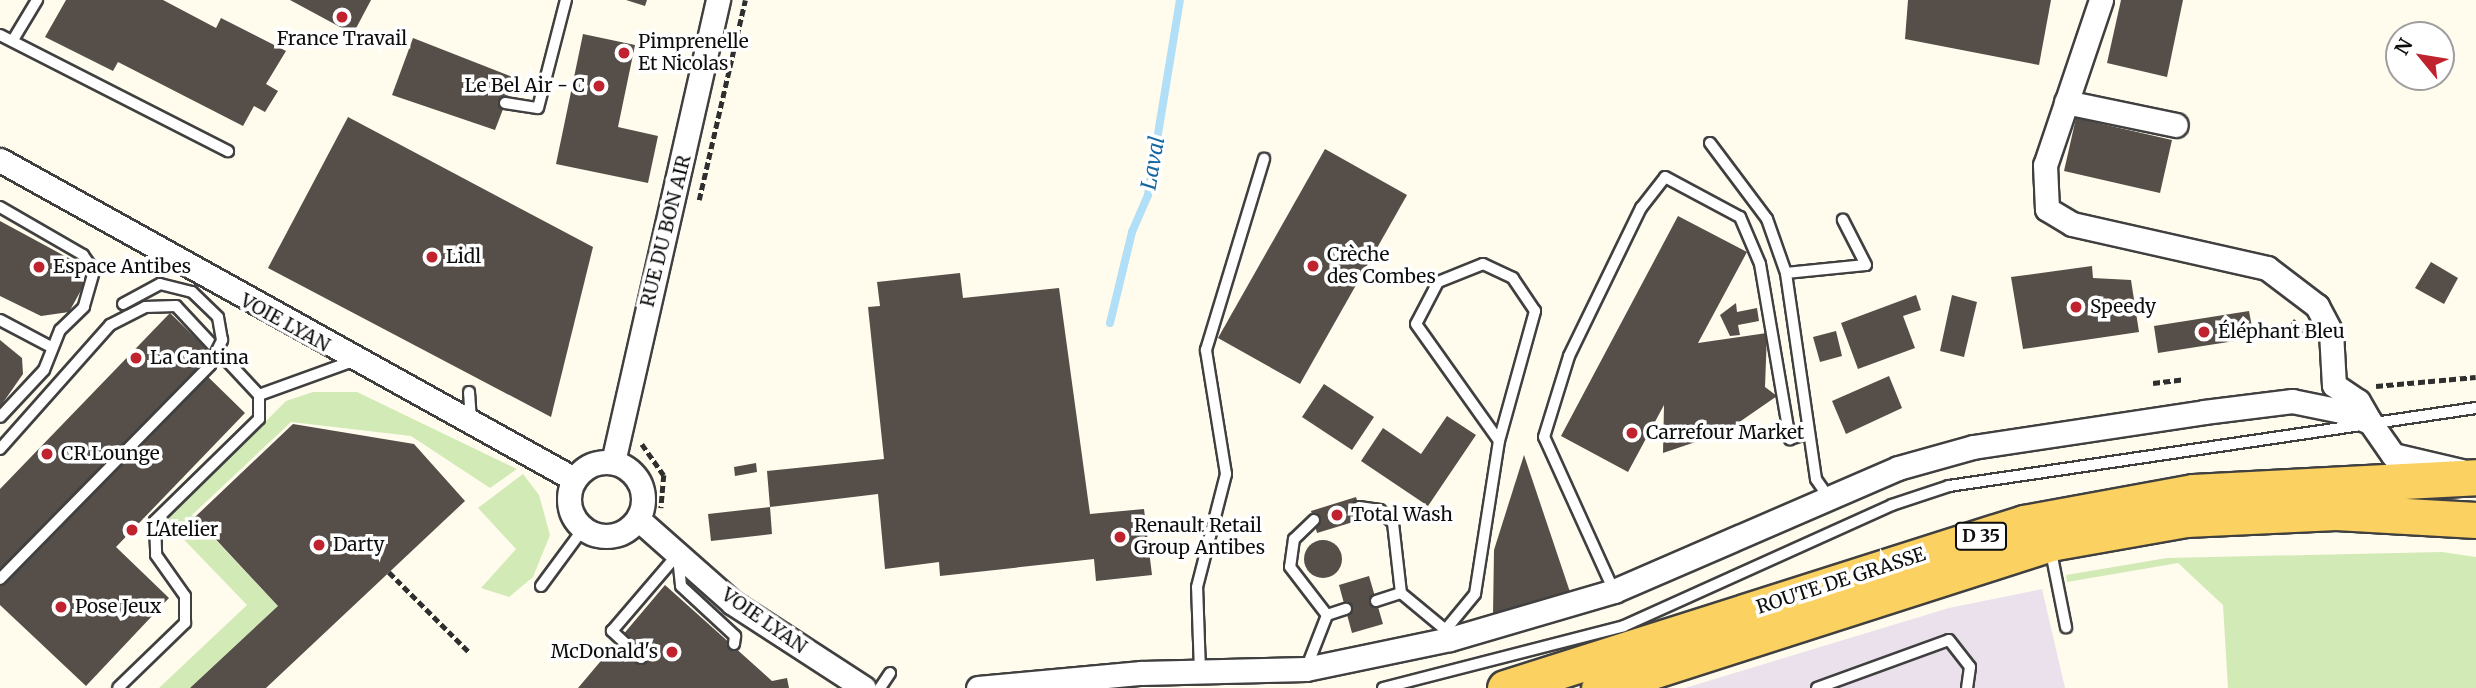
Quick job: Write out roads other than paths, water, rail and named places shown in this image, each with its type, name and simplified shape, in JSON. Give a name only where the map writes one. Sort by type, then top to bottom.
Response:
[{"type":"main road","name":"ROUTE DE GRASSE","points":[[1505,688],[2024,523],[2193,492],[2475,477]]},
{"type":"main road","name":"ROUTE DE GRASSE","points":[[1599,688],[2050,543],[2186,519],[2336,512],[2476,520]]},
{"type":"street","name":"RUE DU BON AIR","points":[[613,462],[718,0]]},
{"type":"street","points":[[2101,0],[2045,164],[2047,209],[2072,224],[2267,268],[2317,306],[2331,332],[2334,385]]},
{"type":"street","points":[[2066,102],[2176,125]]},
{"type":"street","name":"VOIE LYAN","points":[[0,160],[353,361],[574,479]]},
{"type":"street","points":[[978,688],[1140,666],[1200,671],[1306,669],[1614,592],[1827,495],[1973,447],[2303,403],[2334,385]]},
{"type":"street","points":[[2334,385],[2358,401],[2393,455],[2446,464],[2475,477]]},
{"type":"street","points":[[2303,403],[2370,422]]},
{"type":"street","points":[[613,462],[641,484],[638,519],[623,533],[603,536],[583,529],[572,514],[574,479],[592,465],[613,462]]},
{"type":"street","name":"VOIE LYAN","points":[[638,519],[733,603],[864,688]]},
{"type":"lane","points":[[13,40],[37,0]]},
{"type":"lane","points":[[505,103],[538,108],[566,0]]},
{"type":"lane","points":[[0,35],[228,151]]},
{"type":"lane","points":[[1710,143],[1767,219],[1786,272],[1816,480],[1827,495]]},
{"type":"lane","points":[[1200,671],[1197,587],[1226,474],[1206,350],[1264,159]]},
{"type":"lane","points":[[1614,592],[1570,500],[1544,437],[1569,356],[1641,208],[1665,177],[1740,216],[1760,264],[1790,439],[1809,433]]},
{"type":"lane","points":[[0,206],[83,255],[94,271],[84,307],[51,347],[44,370],[0,417]]},
{"type":"lane","points":[[1786,272],[1866,264],[1843,220]]},
{"type":"lane","points":[[1359,508],[1380,510],[1393,523],[1401,593],[1448,634],[1475,594],[1499,441],[1535,311],[1514,278],[1483,264],[1438,282],[1416,324],[1499,441]]},
{"type":"lane","points":[[0,449],[57,380],[110,325],[123,304],[160,284],[192,292],[218,317],[222,340],[210,365],[0,579]]},
{"type":"lane","points":[[110,325],[145,307],[176,306],[259,395],[259,419],[155,521],[156,555],[185,596],[185,623],[118,688]]},
{"type":"lane","points":[[0,320],[51,347]]},
{"type":"lane","points":[[259,395],[353,361]]},
{"type":"lane","points":[[44,370],[57,380]]},
{"type":"lane","points":[[469,392],[471,426]]},
{"type":"lane","points":[[1383,688],[1624,626],[1892,505],[1949,486],[2476,408]]},
{"type":"lane","points":[[1314,520],[1294,539],[1290,567],[1327,615]]},
{"type":"lane","points":[[541,586],[583,529]]},
{"type":"lane","points":[[2050,543],[2066,627]]},
{"type":"lane","points":[[678,554],[681,586],[735,636],[734,644]]},
{"type":"lane","points":[[641,658],[612,631],[678,554]]},
{"type":"lane","points":[[1376,601],[1401,593]]},
{"type":"lane","points":[[1327,615],[1346,609]]},
{"type":"lane","points":[[1306,669],[1327,615]]},
{"type":"lane","points":[[1817,688],[1949,640],[1970,667],[1967,688]]},
{"type":"lane","points":[[880,688],[890,673]]},
{"type":"waterway","name":"Laval","points":[[1110,323],[1132,232],[1148,195],[1180,0]]},
{"type":"place","name":"France Travail","points":[[342,17]]},
{"type":"place","name":"Pimprenelle Et Nicolas","points":[[624,53]]},
{"type":"place","name":"Le Bel Air - C","points":[[599,86]]},
{"type":"place","name":"Lidl","points":[[432,257]]},
{"type":"place","name":"Crèche des Combes","points":[[1313,266]]},
{"type":"place","name":"Espace Antibes","points":[[39,267]]},
{"type":"place","name":"Speedy","points":[[2076,307]]},
{"type":"place","name":"Éléphant Bleu","points":[[2204,332]]},
{"type":"place","name":"La Cantina","points":[[136,358]]},
{"type":"place","name":"Carrefour Market","points":[[1632,433]]},
{"type":"place","name":"CR Lounge","points":[[47,454]]},
{"type":"place","name":"Total Wash","points":[[1337,515]]},
{"type":"place","name":"L'Atelier","points":[[132,530]]},
{"type":"place","name":"Renault Retail Group Antibes","points":[[1120,537]]},
{"type":"place","name":"Darty","points":[[319,545]]},
{"type":"place","name":"Pose Jeux","points":[[61,607]]},
{"type":"place","name":"McDonald's","points":[[672,652]]}]
